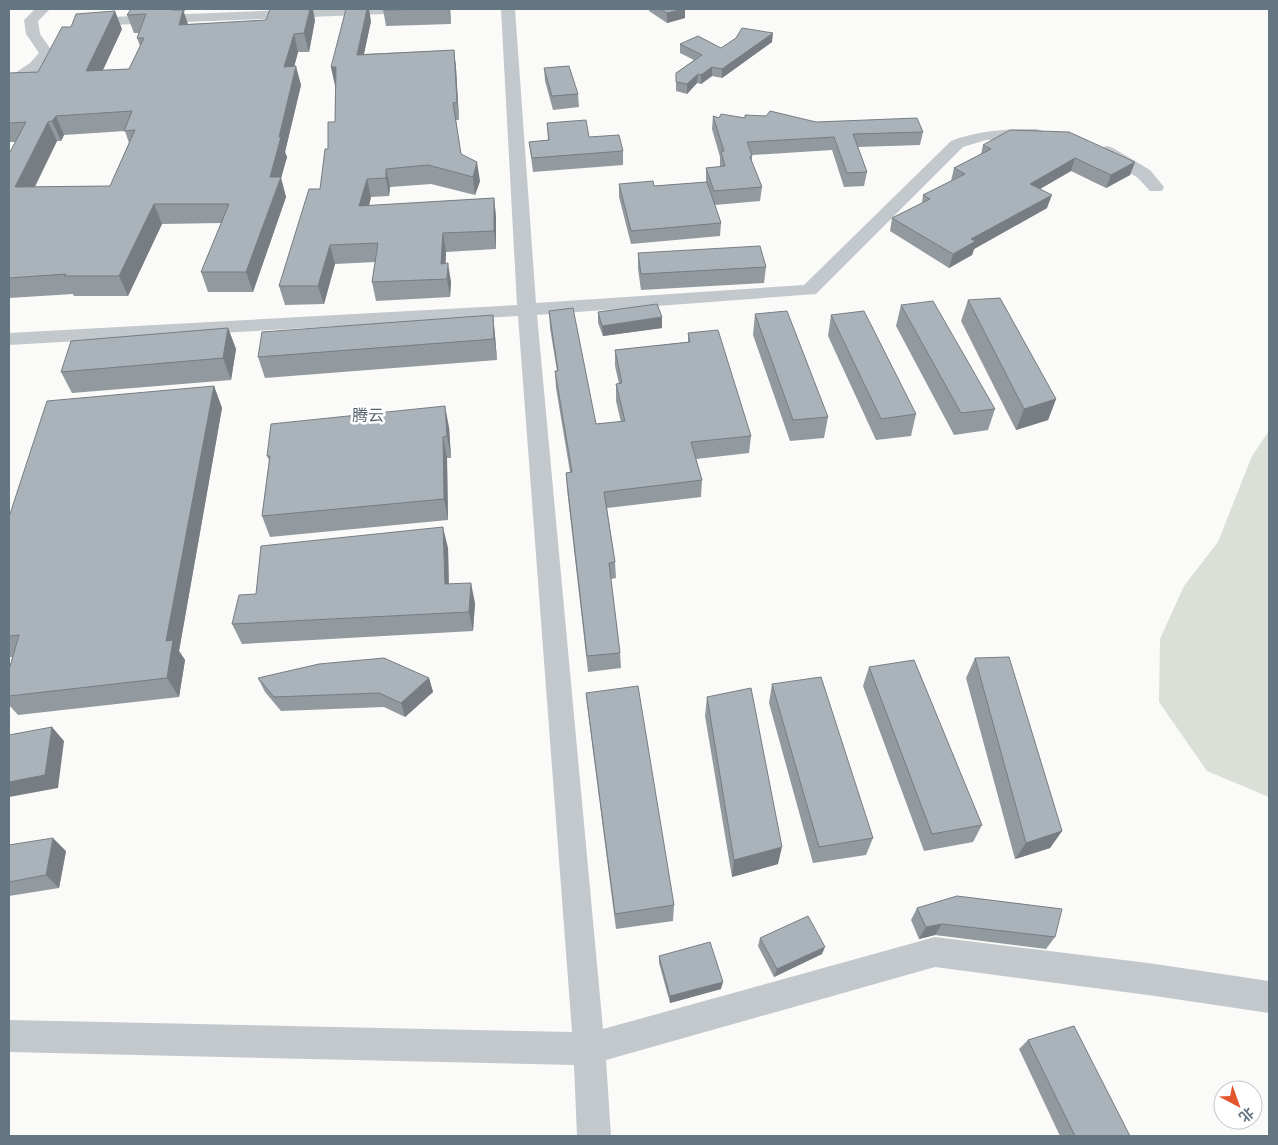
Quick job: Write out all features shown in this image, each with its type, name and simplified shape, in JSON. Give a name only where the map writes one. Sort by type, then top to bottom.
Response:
[{"type":"street","points":[[9,83],[35,66],[47,54],[33,34],[31,20],[43,9]]},
{"type":"street","points":[[83,22],[409,9]]},
{"type":"street","points":[[508,9],[527,310],[589,1049],[594,1136]]},
{"type":"street","points":[[9,339],[527,310],[810,290],[957,144],[974,137],[998,134],[1057,135]]},
{"type":"street","points":[[1092,143],[1144,174],[1156,187]]},
{"type":"street","points":[[9,1036],[589,1049],[935,952],[1148,979],[1269,997]]},
{"type":"shaded area","points":[[1269,431],[1269,797],[1207,771],[1159,702],[1160,639],[1184,586],[1218,542],[1252,456]]},
{"type":"building","points":[[131,9],[183,10],[179,25],[266,20],[270,9],[310,9],[304,33],[294,34],[284,67],[296,66],[279,137],[281,137],[270,177],[281,177],[246,272],[201,272],[229,204],[154,204],[119,276],[64,276],[66,274],[9,278],[9,152],[26,122],[9,123],[9,73],[38,72],[62,27],[71,27],[76,14],[115,11],[86,71],[129,69],[144,38],[137,38],[146,14],[127,15]],"holes":[[[132,111],[124,131],[135,130],[110,186],[15,187],[48,122],[52,121],[56,116]]]},
{"type":"building","points":[[346,9],[367,9],[357,55],[454,50],[457,102],[453,103],[461,154],[477,162],[473,177],[428,165],[386,169],[386,178],[367,179],[359,206],[494,198],[494,231],[443,233],[441,264],[448,263],[447,279],[372,282],[378,243],[330,245],[318,286],[279,286],[309,189],[320,189],[325,149],[328,149],[328,122],[335,122],[336,67],[331,67]]},
{"type":"building","points":[[383,9],[436,9],[383,10]]},
{"type":"building","points":[[661,9],[683,9],[667,13]]},
{"type":"building","points":[[742,28],[773,33],[722,69],[712,67],[701,75],[698,74],[687,84],[676,82],[676,73],[702,55],[680,44],[698,36],[721,48],[736,38]]},
{"type":"building","points":[[569,66],[578,94],[552,96],[544,68]]},
{"type":"building","points":[[770,111],[816,122],[917,118],[923,132],[853,134],[867,172],[847,173],[834,137],[747,142],[752,156],[750,157],[762,187],[714,191],[706,168],[725,166],[721,152],[724,151],[713,116],[719,118],[721,114],[745,118],[745,115],[766,116]]},
{"type":"building","points":[[586,120],[589,137],[619,135],[623,151],[532,158],[529,142],[549,140],[547,123]]},
{"type":"building","points":[[1010,130],[1069,132],[1135,162],[1111,175],[1075,158],[1030,184],[1052,195],[971,239],[976,241],[953,254],[892,218],[930,199],[923,195],[965,174],[954,168],[991,149],[983,145]]},
{"type":"building","points":[[653,181],[654,186],[707,182],[721,223],[631,231],[619,184]]},
{"type":"building","points":[[760,246],[766,267],[641,274],[638,253]]},
{"type":"building","points":[[1000,298],[1056,399],[1024,409],[968,300]]},
{"type":"building","points":[[933,301],[995,409],[961,413],[901,305]]},
{"type":"building","points":[[657,304],[662,317],[602,326],[598,312]]},
{"type":"building","points":[[573,308],[596,424],[625,421],[616,384],[622,383],[615,350],[690,342],[688,333],[718,330],[751,436],[691,442],[702,480],[604,492],[615,562],[609,563],[620,653],[587,656],[566,473],[572,472],[555,371],[558,371],[549,311]]},
{"type":"building","points":[[787,311],[828,417],[793,420],[755,314]]},
{"type":"building","points":[[864,311],[916,414],[881,419],[831,315]]},
{"type":"building","points":[[493,315],[494,339],[258,357],[262,332]]},
{"type":"building","points":[[228,328],[223,358],[61,372],[71,341]]},
{"type":"building","points":[[214,386],[166,641],[173,640],[167,678],[9,696],[9,670],[19,635],[9,636],[9,517],[47,401]]},
{"type":"building","points":[[445,406],[447,436],[443,437],[444,499],[262,516],[270,456],[267,456],[271,424]]},
{"type":"building","points":[[443,527],[445,584],[471,583],[469,612],[232,624],[239,595],[256,594],[261,546]]},
{"type":"building","points":[[1009,657],[1062,831],[1026,843],[975,658]]},
{"type":"building","points":[[384,658],[429,678],[401,703],[379,693],[274,697],[258,678],[319,664]]},
{"type":"building","points":[[914,660],[982,825],[932,834],[869,667]]},
{"type":"building","points":[[821,677],[873,838],[819,847],[772,684]]},
{"type":"building","points":[[638,686],[674,905],[615,914],[586,693]]},
{"type":"building","points":[[751,688],[782,847],[734,860],[707,697]]},
{"type":"building","points":[[52,727],[45,775],[9,782],[9,735]]},
{"type":"building","points":[[53,838],[46,875],[9,882],[9,845]]},
{"type":"building","points":[[957,896],[1062,909],[1055,937],[942,924],[926,927],[917,908]]},
{"type":"building","points":[[808,916],[825,947],[777,969],[760,938]]},
{"type":"building","points":[[710,942],[723,982],[670,996],[659,956]]},
{"type":"building","points":[[1074,1026],[1130,1136],[1075,1136],[1028,1040]]},
{"type":"district","name":"腾云","points":[[368,415]]}]
